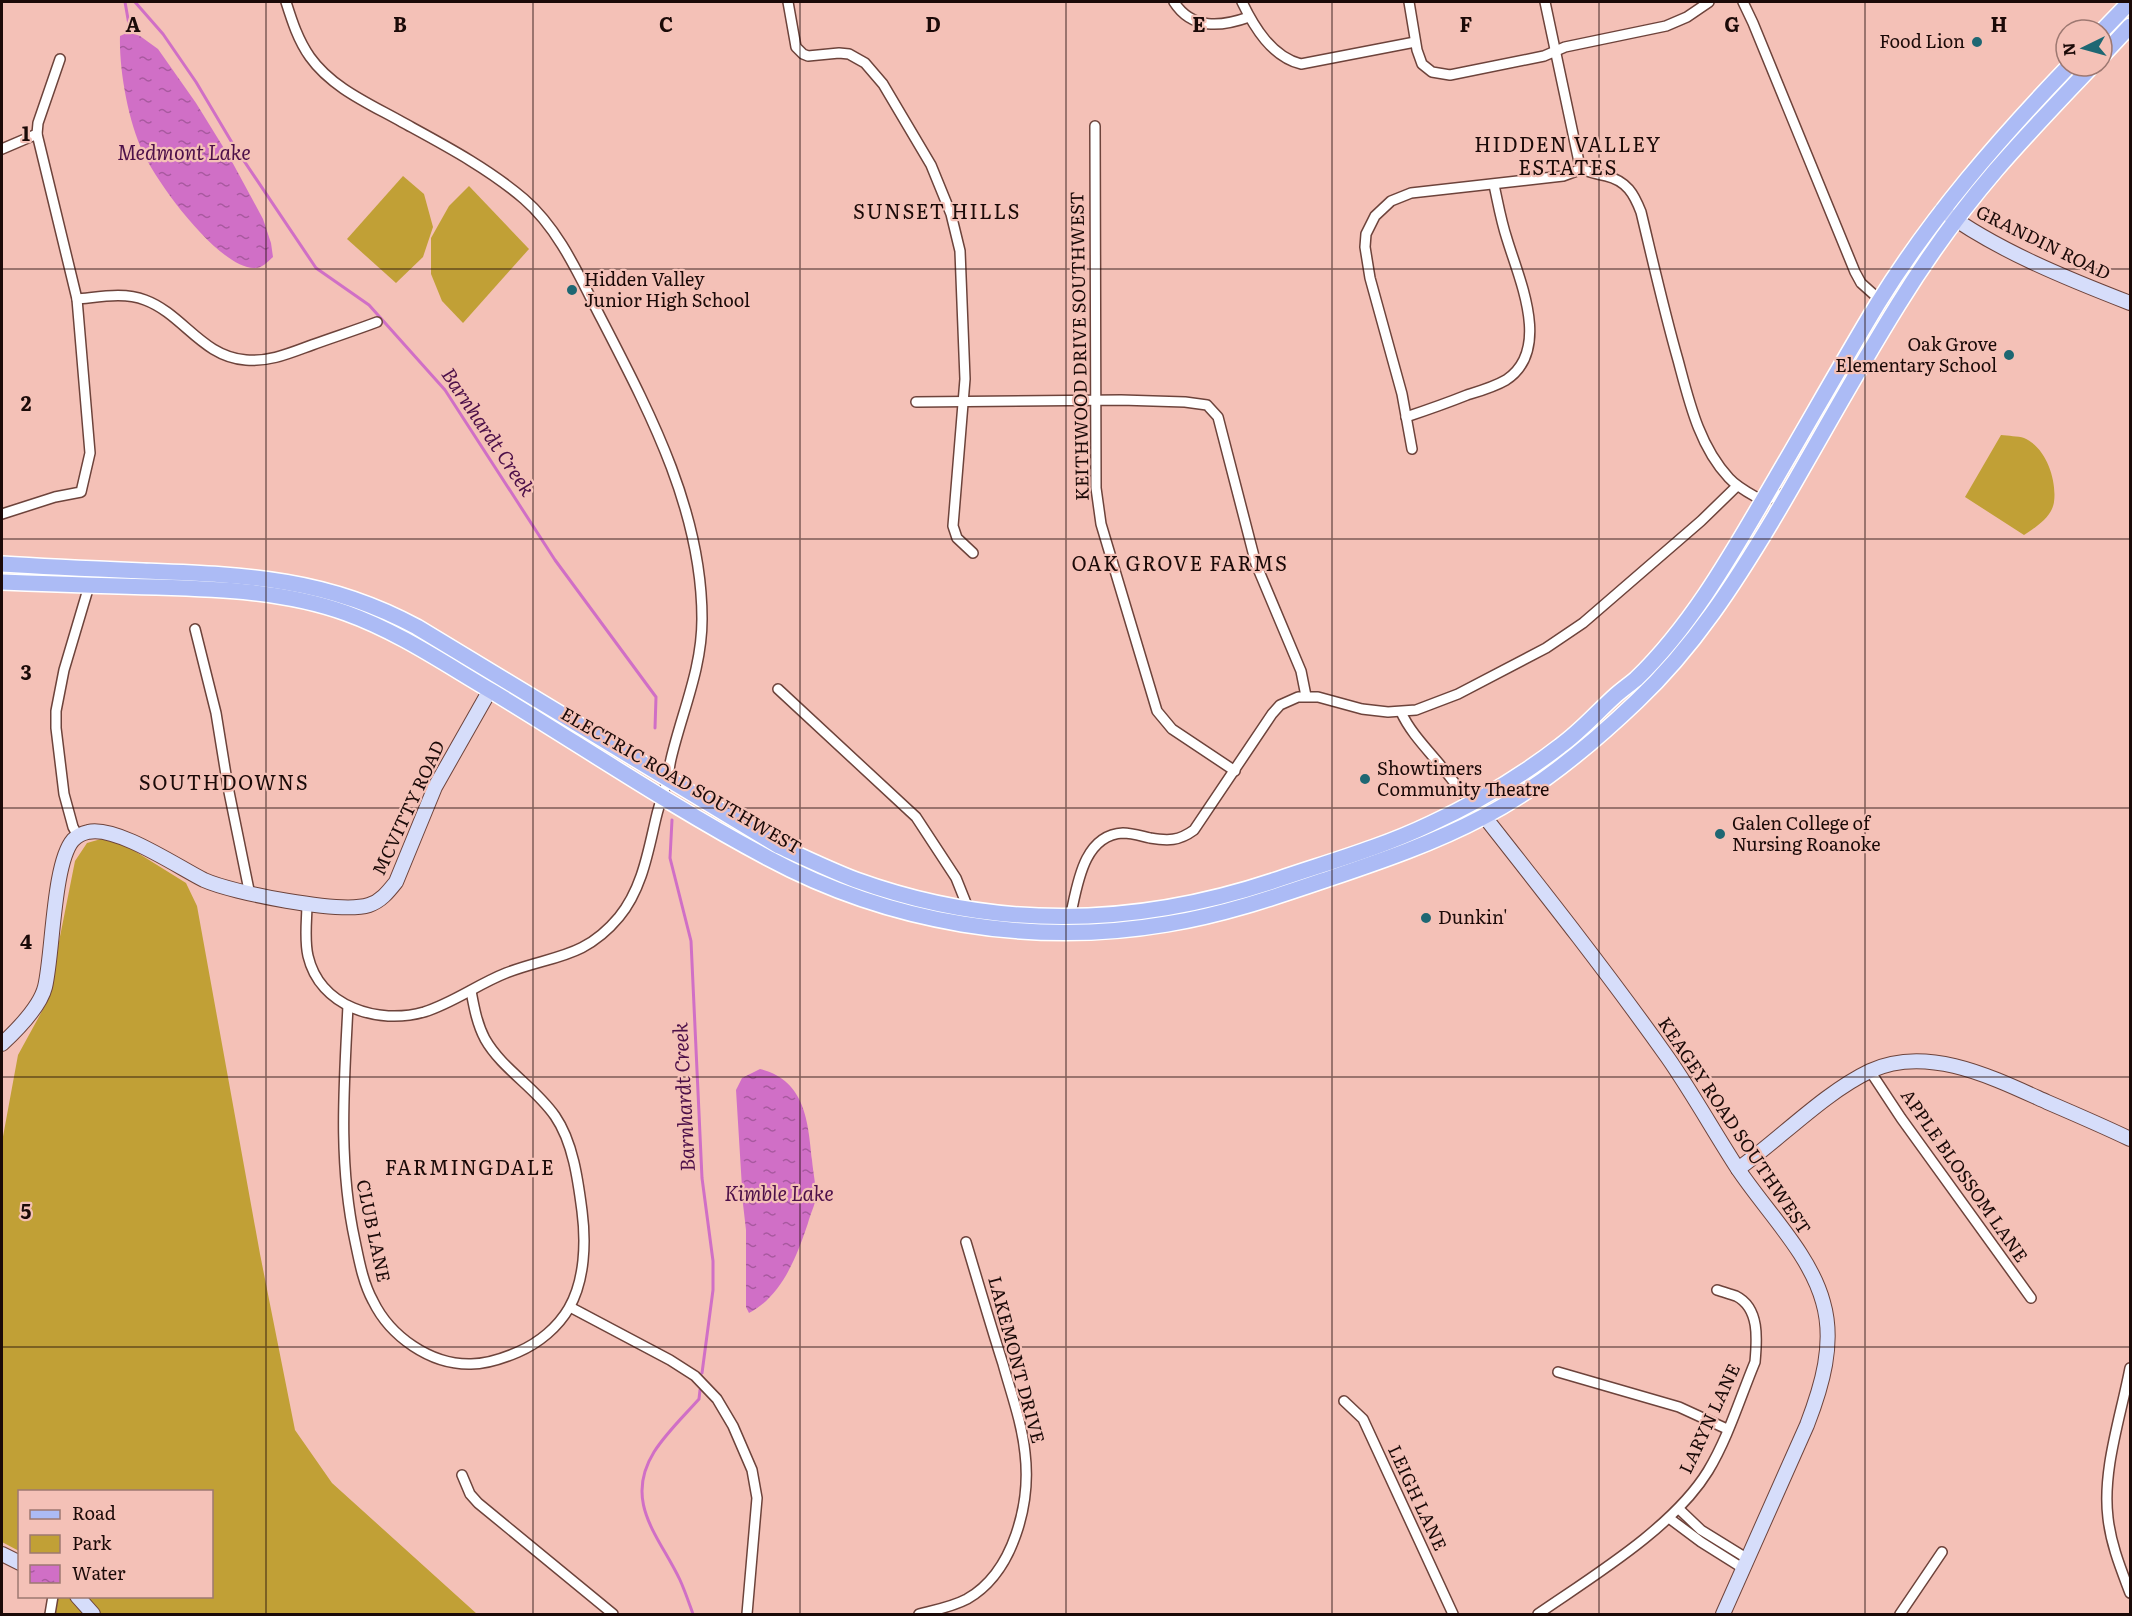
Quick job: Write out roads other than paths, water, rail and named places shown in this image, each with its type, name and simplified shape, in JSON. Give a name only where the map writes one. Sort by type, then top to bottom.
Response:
[{"type":"main road","points":[[2114,19],[2130,2]]},
{"type":"main road","points":[[2114,43],[2130,26]]},
{"type":"main road","name":"ELECTRIC ROAD SOUTHWEST","points":[[2,564],[273,579],[304,584],[353,598],[417,627],[779,846],[825,868],[893,892],[932,902],[1004,914],[1070,918],[1168,909],[1241,891],[1406,835],[1471,804],[1523,772],[1588,724],[1635,679],[1703,598],[1729,560],[1880,300],[1942,210],[1978,164],[2057,78]]},
{"type":"main road","name":"ELECTRIC ROAD SOUTHWEST","points":[[2,582],[240,591],[270,594],[322,605],[346,613],[390,632],[490,690],[661,797],[770,859],[848,894],[887,907],[963,924],[1046,933],[1133,929],[1218,914],[1413,849],[1484,816],[1535,785],[1572,757],[1601,734],[1649,689],[1724,600],[1791,492],[1811,452],[1897,306],[1956,220],[1994,172],[2081,78]]},
{"type":"street","points":[[286,2],[301,43],[311,59],[334,82],[498,180],[532,207],[557,238],[575,269],[659,436],[685,508],[701,597],[701,638],[697,667],[640,877],[626,908],[609,929],[594,942],[561,957],[511,971],[427,1011],[400,1016],[368,1014],[348,1006],[325,988],[313,969],[306,943],[307,903]]},
{"type":"street","points":[[788,2],[796,47],[799,51],[808,56],[849,54],[865,63],[883,84],[931,165],[954,223],[960,251],[963,302],[964,401],[953,526],[957,538],[973,553]]},
{"type":"street","points":[[1174,2],[1186,16],[1198,22],[1224,24],[1249,17]]},
{"type":"street","points":[[1242,2],[1249,17],[1275,51],[1284,58],[1301,64],[1415,42]]},
{"type":"street","points":[[1409,2],[1415,42],[1422,64],[1428,70],[1441,75],[1544,56],[1565,47],[1666,26],[1687,17],[1705,4]]},
{"type":"street","points":[[1545,2],[1579,162],[1582,169],[1588,172],[1619,180],[1630,189],[1636,199],[1664,312],[1700,431],[1715,460],[1737,486],[1763,501],[1791,492]]},
{"type":"street","points":[[1743,2],[1861,283],[1880,300]]},
{"type":"street","points":[[2,514],[55,497],[81,492],[90,453],[77,299],[37,135],[38,123],[60,59]]},
{"type":"street","name":"KEITHWOOD DRIVE SOUTHWEST","points":[[1095,126],[1096,488],[1101,524],[1154,704],[1172,729],[1235,771]]},
{"type":"street","points":[[2,149],[37,135]]},
{"type":"street","points":[[1412,449],[1406,417],[1370,278],[1365,247],[1369,225],[1382,207],[1411,193],[1563,176],[1582,169]]},
{"type":"street","points":[[1406,417],[1496,385],[1512,375],[1524,359],[1528,349],[1530,332],[1527,305],[1504,230],[1494,185]]},
{"type":"street","name":"GRANDIN ROAD","points":[[1942,210],[2002,246],[2087,286],[2130,300]]},
{"type":"street","points":[[77,299],[120,295],[147,300],[214,351],[247,360],[278,358],[377,322]]},
{"type":"street","points":[[916,402],[1095,400],[1185,402],[1208,405],[1215,411],[1256,564],[1301,671],[1306,696]]},
{"type":"street","points":[[1070,918],[1079,875],[1096,846],[1105,838],[1123,833],[1169,840],[1185,836],[1201,822],[1272,714],[1289,699],[1306,696],[1362,709],[1401,712],[1427,706],[1458,694],[1558,640],[1600,610],[1707,516],[1737,486]]},
{"type":"street","points":[[2,1044],[22,1025],[45,989],[61,872],[72,841],[78,836],[72,827],[64,794],[56,711],[64,670],[94,569]]},
{"type":"street","points":[[195,629],[216,713],[250,895]]},
{"type":"street","points":[[778,688],[918,820],[956,878],[968,908]]},
{"type":"street","name":"MCVITTY ROAD","points":[[78,836],[93,831],[117,834],[206,880],[250,895],[340,906],[365,906],[375,903],[388,892],[400,873],[435,787],[490,690]]},
{"type":"street","name":"KEAGEY ROAD SOUTHWEST","points":[[1401,712],[1410,728],[1471,804],[1484,816],[1557,909],[1667,1058],[1738,1169],[1814,1278],[1824,1305],[1828,1337],[1817,1400],[1808,1425],[1723,1614]]},
{"type":"street","name":"CLUB LANE","points":[[348,1006],[343,1125],[346,1189],[357,1254],[369,1293],[380,1314],[398,1335],[427,1354],[447,1362],[472,1365],[508,1356],[531,1346],[550,1331],[570,1307],[580,1276],[584,1235],[581,1202],[571,1155],[562,1128],[546,1104],[508,1067],[486,1041],[471,991]]},
{"type":"street","points":[[1738,1169],[1830,1097],[1870,1071],[1885,1065],[1916,1061],[1952,1066],[2007,1084],[2130,1139]]},
{"type":"street","name":"APPLE BLOSSOM LANE","points":[[1870,1071],[1901,1118],[2031,1298]]},
{"type":"street","name":"LAKEMONT DRIVE","points":[[919,1614],[954,1605],[989,1581],[998,1569],[1015,1535],[1025,1491],[1023,1437],[966,1242]]},
{"type":"street","name":"LARYN LANE","points":[[1538,1614],[1611,1563],[1669,1518],[1679,1509],[1709,1469],[1755,1362],[1756,1327],[1752,1313],[1746,1303],[1736,1296],[1717,1290]]},
{"type":"street","points":[[570,1307],[670,1360],[695,1376],[717,1399],[733,1426],[752,1470],[756,1498],[747,1614]]},
{"type":"street","points":[[2130,1368],[2108,1474],[2107,1498],[2112,1539],[2130,1593]]},
{"type":"street","points":[[1558,1372],[1679,1407],[1727,1429]]},
{"type":"street","name":"LEIGH LANE","points":[[1344,1401],[1363,1419],[1453,1614]]},
{"type":"street","points":[[462,1475],[470,1494],[478,1503],[613,1614]]},
{"type":"street","points":[[1679,1509],[1701,1530],[1746,1564]]},
{"type":"street","points":[[1669,1518],[1701,1542],[1746,1564]]},
{"type":"street","points":[[1900,1614],[1942,1552]]},
{"type":"street","points":[[2,1554],[18,1562]]},
{"type":"street","points":[[50,1614],[53,1598]]},
{"type":"street","points":[[78,1598],[93,1614]]},
{"type":"water","name":"Medmont Lake","points":[[129,32],[140,36],[158,49],[196,103],[230,158],[263,219],[271,243],[273,257],[262,266],[254,268],[240,264],[207,239],[175,202],[150,166],[133,125],[123,79],[120,36]]},
{"type":"water","name":"Kimble Lake","points":[[760,1069],[775,1074],[787,1082],[801,1104],[809,1131],[816,1197],[799,1249],[787,1274],[771,1296],[749,1313],[746,1307],[746,1230],[736,1090],[742,1078]]},
{"type":"waterway","points":[[125,2],[131,36]]},
{"type":"waterway","name":"Barnhardt Creek","points":[[135,2],[163,34],[196,82],[234,146],[316,268],[369,305],[445,390],[555,560],[656,697],[655,728]]},
{"type":"waterway","name":"Barnhardt Creek","points":[[672,820],[670,858],[691,941],[702,1178],[713,1261],[713,1290],[702,1373]]},
{"type":"waterway","name":"Barnhardt Creek","points":[[693,1614],[680,1580],[654,1533],[643,1503],[642,1487],[645,1470],[654,1452],[699,1399],[700,1390]]},
{"type":"place","name":"Food Lion","points":[[1977,42]]},
{"type":"place","name":"Hidden Valley Junior High School","points":[[572,290]]},
{"type":"place","name":"Oak Grove Elementary School","points":[[2009,355]]},
{"type":"place","name":"Showtimers Community Theatre","points":[[1365,779]]},
{"type":"place","name":"Galen College of Nursing Roanoke","points":[[1720,834]]},
{"type":"place","name":"Dunkin'","points":[[1426,918]]},
{"type":"district","name":"HIDDEN VALLEY ESTATES","points":[[1568,156]]},
{"type":"district","name":"SUNSET HILLS","points":[[937,212]]},
{"type":"district","name":"OAK GROVE FARMS","points":[[1180,564]]},
{"type":"district","name":"SOUTHDOWNS","points":[[224,783]]},
{"type":"district","name":"FARMINGDALE","points":[[470,1168]]}]
